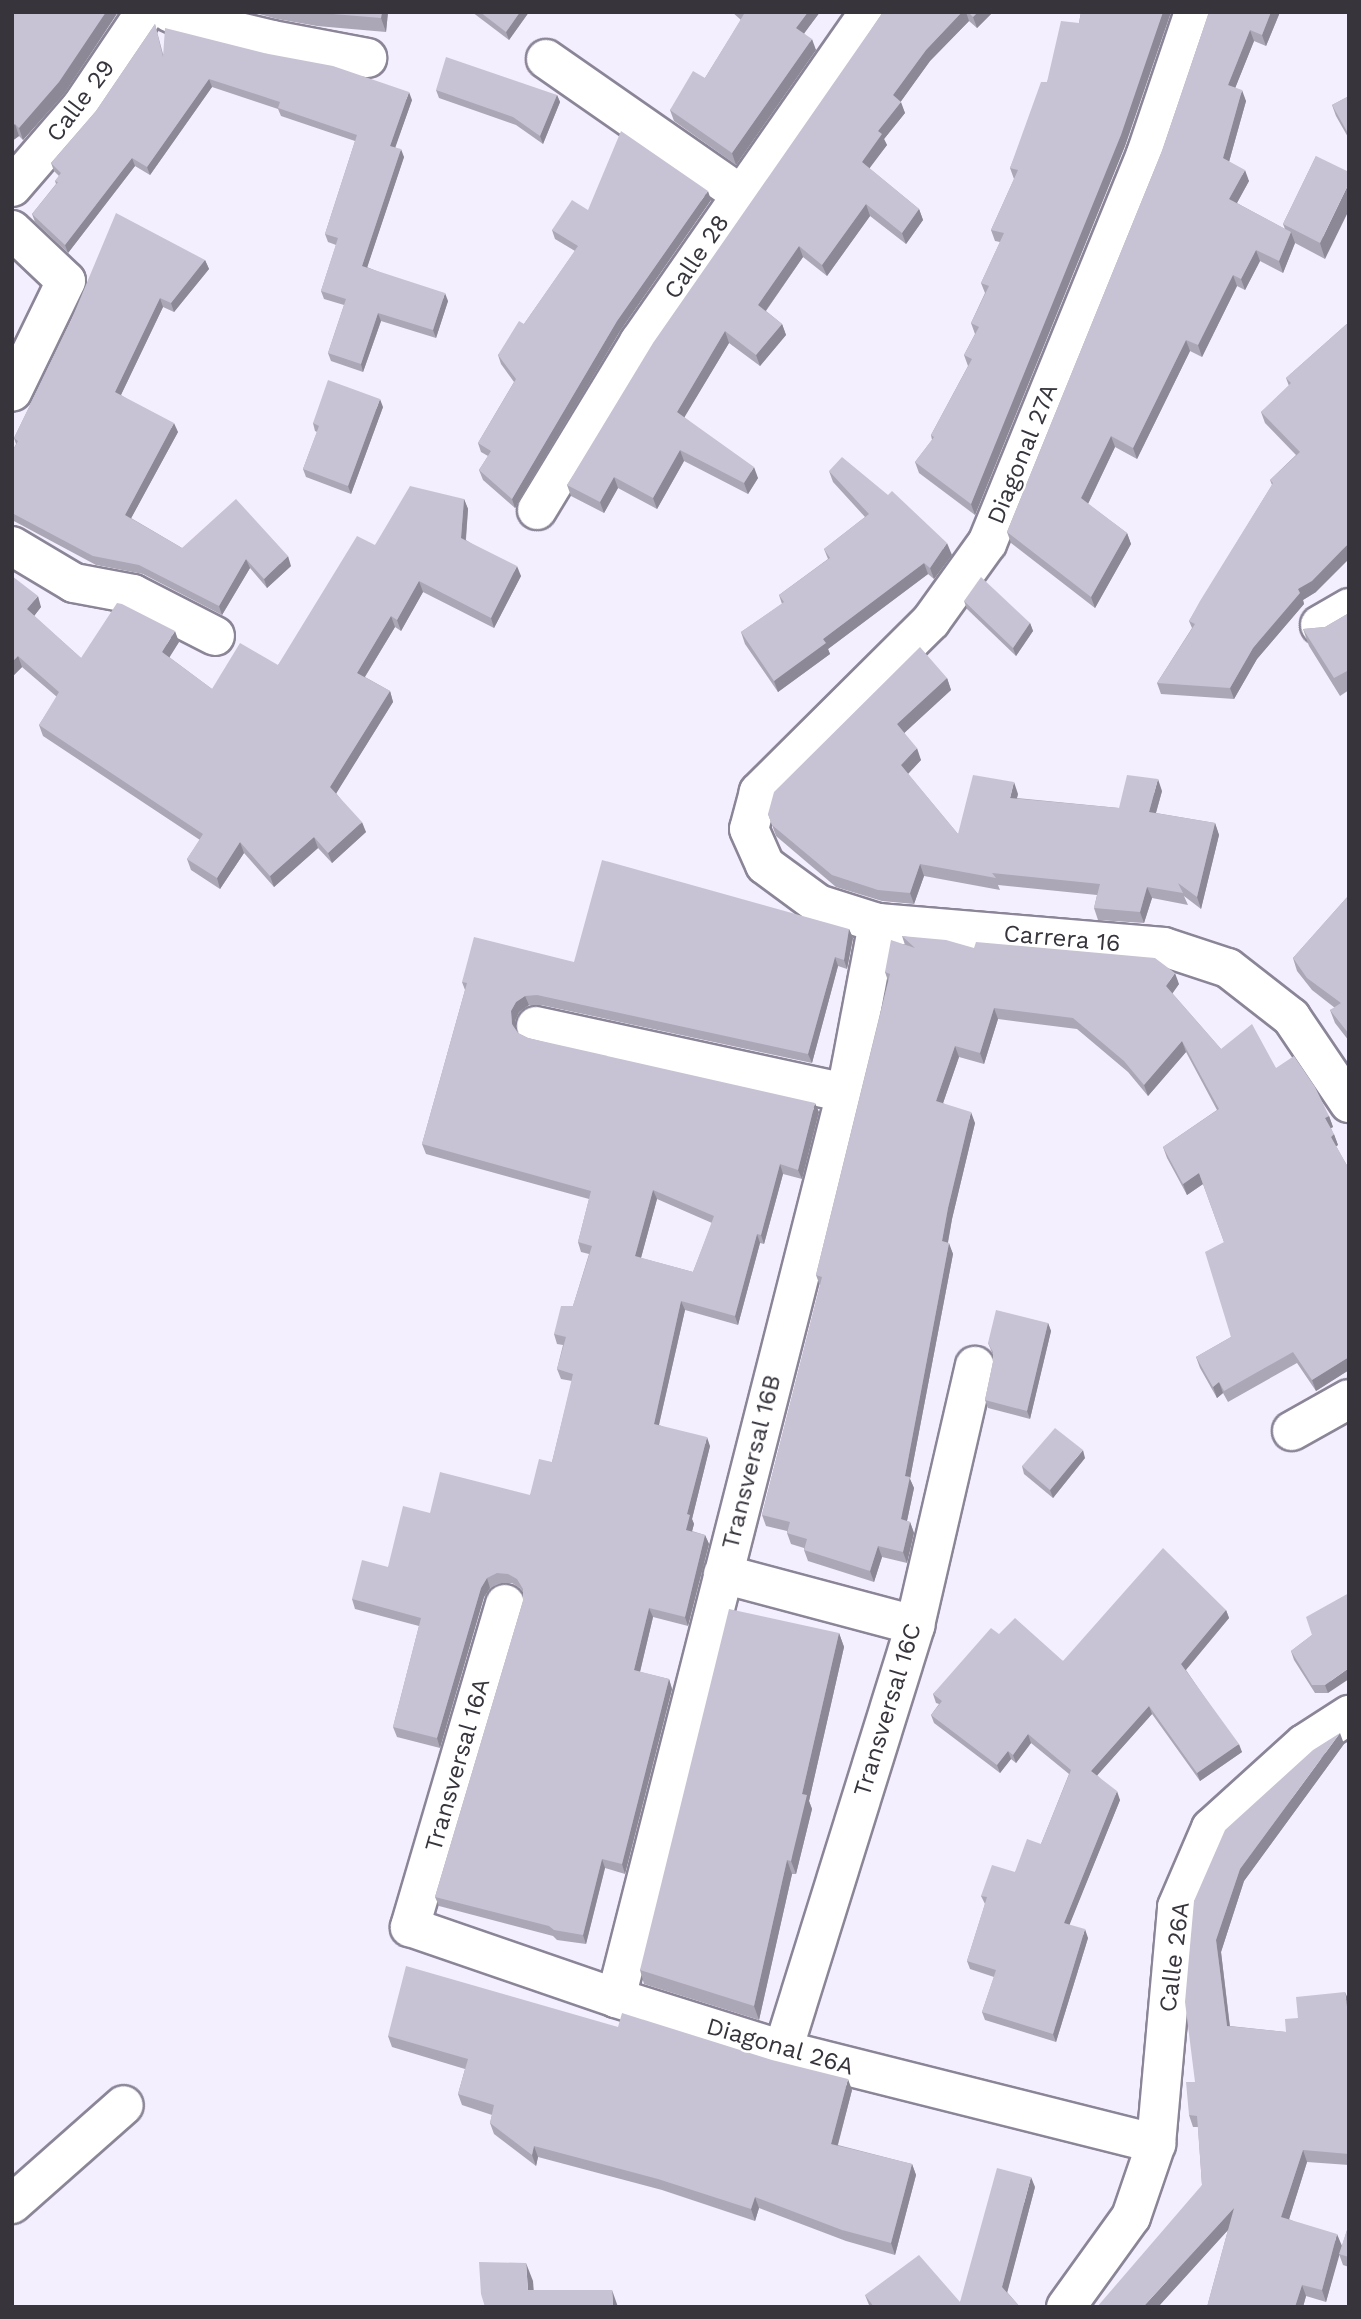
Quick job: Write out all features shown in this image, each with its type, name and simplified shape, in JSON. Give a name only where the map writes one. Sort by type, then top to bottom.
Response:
[{"type":"street","name":"Calle 29","points":[[12,187],[80,107],[145,12]]},
{"type":"street","points":[[169,12],[184,19],[259,37],[368,58]]},
{"type":"street","name":"Calle 28","points":[[537,510],[639,342],[869,12]]},
{"type":"street","name":"Diagonal 27A","points":[[748,829],[759,792],[931,621],[987,543],[1146,154],[1194,12]]},
{"type":"street","points":[[546,59],[740,194]]},
{"type":"street","points":[[12,230],[66,281],[12,392]]},
{"type":"street","points":[[12,546],[74,583],[133,594],[215,636]]},
{"type":"street","name":"Carrera 16","points":[[748,829],[765,865],[818,904],[878,923],[1164,947],[1228,968],[1291,1017],[1349,1103]]},
{"type":"street","name":"Transversal 16B","points":[[616,1998],[846,1093],[878,923]]},
{"type":"street","points":[[536,1026],[846,1093]]},
{"type":"street","name":"Transversal 16C","points":[[783,2050],[915,1625],[975,1366]]},
{"type":"street","points":[[1293,1431],[1349,1399]]},
{"type":"street","points":[[723,1574],[915,1625]]},
{"type":"street","name":"Transversal 16A","points":[[410,1927],[505,1604]]},
{"type":"street","name":"Calle 26A","points":[[1066,2307],[1131,2217],[1156,2144],[1177,1907],[1211,1828],[1304,1744],[1349,1715]]},
{"type":"street","name":"Diagonal 26A","points":[[410,1927],[616,1998],[783,2050],[1156,2144]]},
{"type":"street","points":[[12,2204],[124,2105]]},
{"type":"building","points":[[12,12],[106,12],[59,82],[19,128],[15,124],[12,126]]},
{"type":"building","points":[[309,12],[382,12],[381,18]]},
{"type":"building","points":[[480,12],[520,12],[506,32]]},
{"type":"building","points":[[742,12],[808,12],[796,28],[812,39],[732,153],[670,110],[693,71],[705,78],[744,14]]},
{"type":"building","points":[[883,12],[962,12],[926,50],[893,95],[901,102],[878,131],[882,134],[862,162],[919,209],[902,233],[866,204],[822,265],[799,246],[758,305],[782,324],[756,355],[725,331],[677,412],[754,467],[744,483],[680,450],[653,498],[614,477],[600,502],[567,485],[653,343]]},
{"type":"building","points":[[1081,12],[1163,12],[1121,135],[971,504],[915,462],[934,437],[931,435],[972,359],[964,355],[979,327],[971,323],[989,286],[981,283],[1004,233],[991,230],[1018,170],[1010,168],[1041,82],[1047,82],[1061,21],[1079,23]]},
{"type":"building","points":[[1209,12],[1271,12],[1262,35],[1250,30],[1228,85],[1242,90],[1223,158],[1245,170],[1229,199],[1291,232],[1279,261],[1256,250],[1241,279],[1233,275],[1198,345],[1186,340],[1133,448],[1111,436],[1081,498],[1127,533],[1091,597],[1007,532],[1162,151]]},
{"type":"building","points":[[155,24],[163,57],[165,28],[264,53],[333,66],[409,92],[390,146],[401,149],[362,266],[445,293],[433,330],[378,313],[361,364],[328,353],[346,299],[321,291],[338,238],[325,234],[357,135],[278,108],[280,102],[209,79],[147,167],[132,158],[65,245],[32,214],[58,182],[55,181],[61,173],[51,163],[96,111]]},
{"type":"building","points":[[446,57],[557,95],[540,136],[513,117],[436,90]]},
{"type":"building","points":[[1349,96],[1349,135],[1332,105]]},
{"type":"building","points":[[621,131],[708,191],[617,321],[512,499],[479,470],[491,451],[478,443],[516,379],[498,355],[519,321],[524,324],[578,246],[552,230],[572,200],[588,210]]},
{"type":"building","points":[[1316,156],[1349,172],[1349,183],[1320,243],[1283,224]]},
{"type":"building","points":[[116,213],[205,260],[171,303],[160,298],[115,392],[174,423],[125,515],[182,548],[236,499],[288,556],[264,579],[246,559],[219,606],[139,565],[93,556],[12,513],[12,452],[18,441],[14,438],[70,323]]},
{"type":"building","points":[[1349,322],[1349,543],[1312,581],[1298,589],[1300,593],[1253,648],[1230,688],[1157,683],[1195,624],[1189,621],[1273,483],[1270,480],[1300,452],[1261,412],[1291,383],[1286,378]]},
{"type":"building","points":[[328,380],[380,399],[348,486],[303,469],[319,426],[313,423]]},
{"type":"building","points":[[842,457],[888,495],[892,491],[947,543],[930,568],[924,563],[823,639],[826,643],[774,681],[741,632],[784,602],[779,595],[830,558],[824,549],[869,514],[829,471]]},
{"type":"building","points":[[410,486],[464,499],[461,538],[517,566],[491,618],[419,581],[397,620],[391,616],[357,673],[390,691],[330,787],[362,822],[328,853],[314,837],[270,876],[240,842],[217,878],[187,859],[203,834],[39,725],[59,692],[18,656],[12,662],[12,576],[38,596],[27,609],[81,658],[117,603],[122,604],[175,631],[162,652],[212,689],[240,643],[278,665],[357,536],[375,545]]},
{"type":"building","points":[[981,577],[1030,623],[1013,648],[964,601]]},
{"type":"building","points":[[1349,613],[1349,670],[1334,678],[1303,629],[1325,627]]},
{"type":"building","points":[[920,647],[947,678],[897,724],[917,748],[901,765],[958,834],[973,775],[1014,782],[1010,798],[1119,808],[1127,775],[1158,779],[1149,812],[1215,823],[1197,897],[1178,883],[1183,893],[1147,887],[1140,912],[1094,908],[1100,884],[992,873],[996,878],[920,864],[910,893],[878,890],[832,875],[772,825],[768,814],[774,792]]},
{"type":"building","points":[[602,860],[849,929],[844,960],[835,957],[808,1054],[537,995],[525,996],[516,1002],[511,1011],[512,1024],[518,1033],[528,1038],[815,1103],[798,1170],[780,1164],[761,1235],[757,1234],[735,1316],[681,1301],[654,1424],[707,1437],[687,1514],[690,1515],[686,1530],[705,1535],[685,1617],[649,1608],[634,1670],[669,1679],[622,1864],[602,1859],[583,1935],[554,1930],[549,1926],[435,1897],[523,1601],[523,1589],[517,1579],[508,1574],[497,1573],[487,1578],[481,1588],[437,1738],[393,1727],[421,1618],[352,1599],[362,1560],[388,1567],[403,1506],[430,1513],[440,1472],[530,1495],[539,1459],[552,1462],[573,1374],[557,1369],[566,1337],[554,1334],[561,1306],[573,1306],[592,1246],[578,1242],[591,1191],[422,1144],[467,983],[462,982],[474,937],[574,962]],"holes":[[[653,1190],[714,1216],[693,1272],[635,1256]]]},
{"type":"building","points":[[1349,895],[1349,1034],[1330,1010],[1341,1003],[1307,978],[1293,958]]},
{"type":"building","points":[[902,936],[946,940],[974,948],[976,942],[1155,958],[1175,973],[1166,986],[1221,1049],[1252,1024],[1276,1068],[1294,1056],[1315,1087],[1329,1116],[1325,1118],[1334,1134],[1331,1137],[1349,1169],[1349,1357],[1312,1380],[1293,1352],[1224,1391],[1219,1382],[1213,1387],[1196,1357],[1231,1337],[1205,1252],[1224,1242],[1199,1173],[1183,1184],[1163,1147],[1219,1109],[1182,1041],[1144,1085],[1124,1061],[1073,1018],[994,1008],[980,1053],[955,1046],[936,1101],[971,1112],[942,1241],[949,1243],[905,1476],[910,1477],[901,1519],[910,1522],[903,1552],[878,1546],[870,1571],[804,1550],[807,1539],[787,1533],[790,1522],[762,1515],[822,1277],[816,1275],[890,974],[885,972],[891,940],[915,948]]},
{"type":"building","points":[[996,1310],[1048,1323],[1027,1411],[985,1400],[993,1362],[993,1352],[988,1343]]},
{"type":"building","points":[[1055,1428],[1083,1450],[1050,1490],[1022,1466]]},
{"type":"building","points":[[1163,1548],[1226,1610],[1181,1664],[1239,1744],[1197,1773],[1149,1706],[1091,1771],[1117,1791],[1064,1923],[1085,1929],[1053,2034],[982,2012],[996,1970],[967,1961],[987,1897],[981,1896],[992,1865],[1015,1872],[1027,1839],[1041,1844],[1071,1770],[1028,1734],[1013,1755],[1008,1751],[997,1765],[931,1715],[942,1701],[933,1694],[991,1628],[999,1634],[1015,1618],[1063,1661]]},
{"type":"building","points":[[1349,1593],[1349,1668],[1325,1685],[1312,1685],[1291,1651],[1312,1635],[1306,1617]]},
{"type":"building","points":[[729,1609],[839,1633],[802,1794],[807,1795],[791,1861],[787,1860],[754,2006],[640,1970]]},
{"type":"building","points":[[1340,1733],[1240,1869],[1216,1940],[1227,2026],[1286,2032],[1285,2019],[1298,2018],[1296,1997],[1345,1992],[1349,2022],[1349,2154],[1303,2150],[1281,2217],[1337,2234],[1322,2290],[1302,2285],[1295,2307],[1207,2307],[1234,2208],[1143,2307],[1097,2307],[1202,2185],[1197,2116],[1189,2115],[1186,2082],[1195,2082],[1185,2002],[1194,1901],[1225,1830],[1313,1750]]},
{"type":"building","points":[[406,1966],[618,2027],[622,2013],[772,2060],[848,2079],[831,2144],[912,2164],[891,2243],[842,2230],[755,2197],[751,2209],[658,2179],[534,2146],[532,2155],[490,2123],[494,2105],[458,2094],[468,2059],[388,2036]]},
{"type":"building","points":[[997,2168],[1031,2177],[1002,2287],[1020,2307],[874,2307],[865,2295],[919,2255],[960,2302]]},
{"type":"building","points":[[1349,2224],[1349,2257],[1339,2254]]},
{"type":"building","points":[[479,2262],[526,2263],[528,2290],[612,2290],[613,2307],[485,2307],[481,2294]]}]
